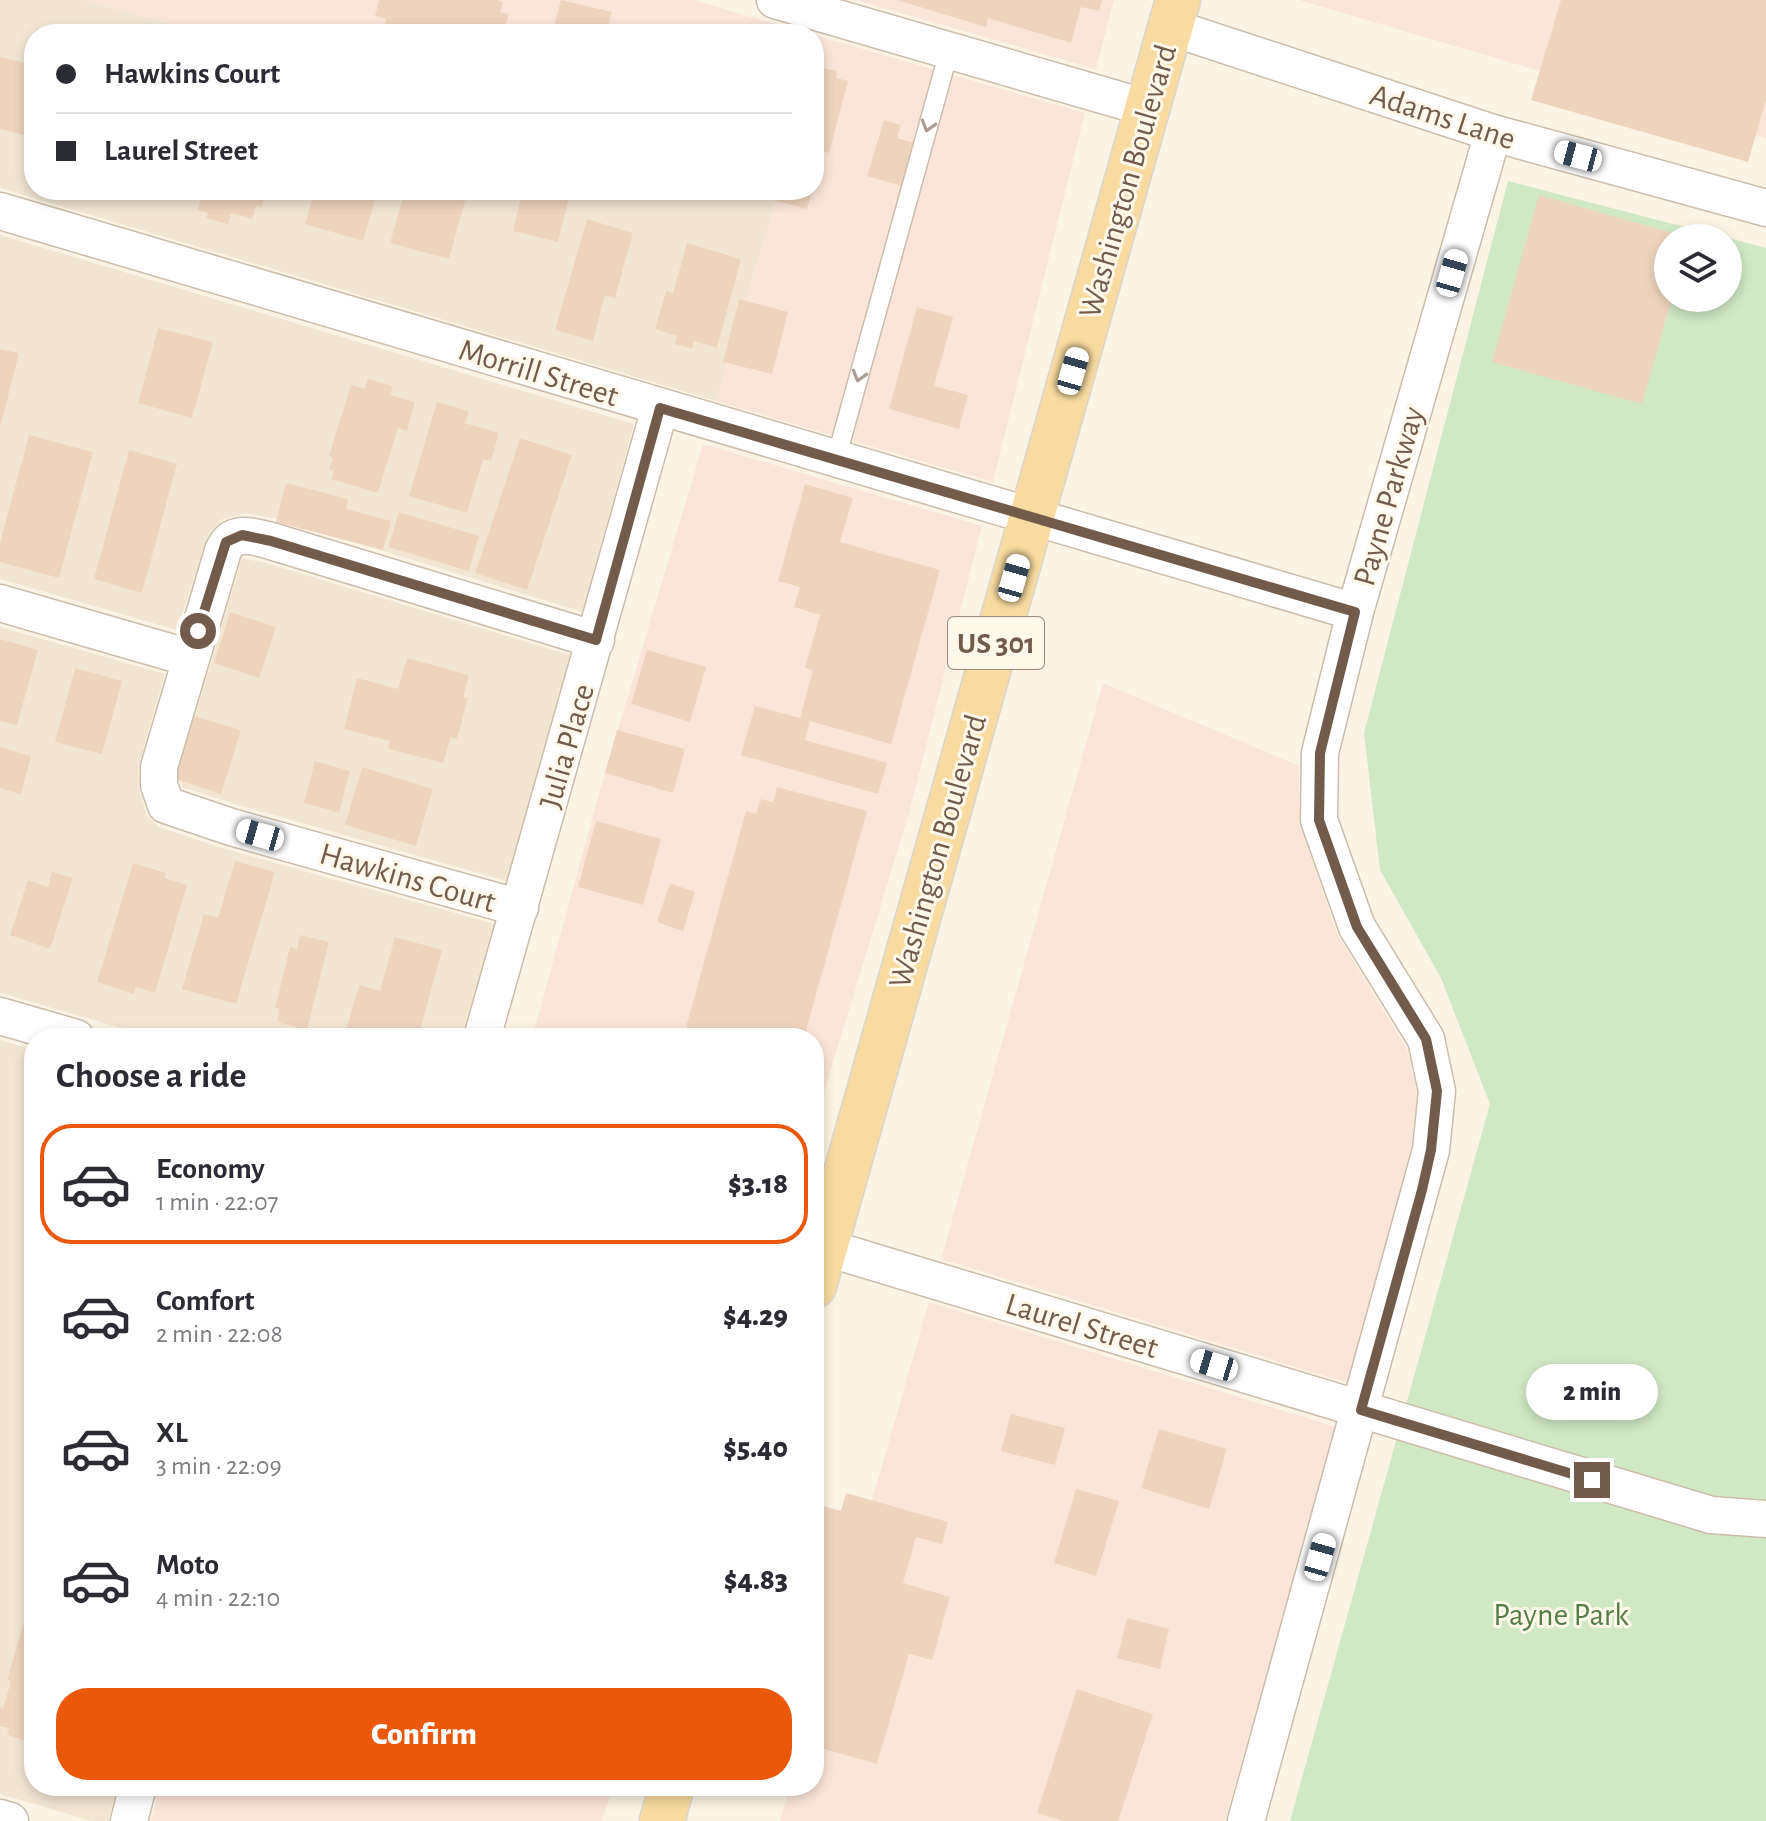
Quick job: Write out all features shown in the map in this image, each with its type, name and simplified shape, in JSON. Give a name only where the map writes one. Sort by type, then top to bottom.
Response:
[{"type":"main road","name":"Washington Boulevard","points":[[824,1238],[1174,14]]},
{"type":"main road","points":[[662,1821],[669,1796]]},
{"type":"street","points":[[775,0],[1147,108]]},
{"type":"street","name":"Adams Lane","points":[[1174,14],[1493,133],[1766,208]]},
{"type":"street","name":"Payne Parkway","points":[[1246,1821],[1431,1150],[1437,1091],[1426,1039],[1357,927],[1319,820],[1320,753],[1355,612],[1493,133]]},
{"type":"street","name":"Morrill Street","points":[[0,211],[1355,612]]},
{"type":"street","name":"Julia Place","points":[[485,1028],[660,408]]},
{"type":"street","name":"Hawkins Court","points":[[520,908],[231,827],[166,805],[159,785],[159,767],[226,542],[242,535],[271,541],[596,640]]},
{"type":"street","points":[[0,603],[190,658]]},
{"type":"street","points":[[0,1016],[41,1028]]},
{"type":"street","name":"Laurel Street","points":[[824,1261],[1361,1410],[1711,1515],[1766,1519]]},
{"type":"street","points":[[129,1821],[135,1796]]},
{"type":"street","points":[[0,1818],[10,1821]]},
{"type":"lane","points":[[836,459],[949,51]]},
{"type":"shaded area","points":[[0,0],[84,0],[172,24],[24,24],[24,195],[0,188]]},
{"type":"shaded area","points":[[84,0],[693,0],[776,24],[172,24]]},
{"type":"shaded area","points":[[856,0],[1114,0],[1096,69]]},
{"type":"shaded area","points":[[1299,0],[1766,0],[1766,138]]},
{"type":"shaded area","points":[[824,38],[1085,113],[993,482],[716,401],[776,200],[824,200]]},
{"type":"shaded area","points":[[40,200],[776,200],[716,401]]},
{"type":"shaded area","points":[[0,235],[634,424],[583,612],[278,519],[245,513],[223,519],[209,533],[177,630],[0,579]]},
{"type":"shaded area","points":[[703,444],[982,526],[909,813],[824,1092],[824,1028],[535,1028],[600,790]]},
{"type":"shaded area","points":[[242,558],[570,655],[507,881],[182,787],[179,769]]},
{"type":"shaded area","points":[[0,627],[165,674],[138,768],[140,794],[147,815],[159,827],[225,849],[495,924],[464,1028],[121,1028],[0,993]]},
{"type":"shaded area","points":[[1103,683],[1299,766],[1299,822],[1338,936],[1407,1049],[1417,1094],[1411,1148],[1348,1383],[941,1259]]},
{"type":"shaded area","points":[[0,1040],[24,1047],[24,1796],[115,1796],[108,1821],[92,1821],[0,1794]]},
{"type":"shaded area","points":[[929,1302],[1336,1427],[1225,1821],[780,1821],[787,1796],[824,1796],[824,1667]]},
{"type":"shaded area","points":[[157,1796],[610,1796],[602,1821],[151,1821]]},
{"type":"green space","name":"Payne Park","points":[[1508,181],[1673,224],[1654,224],[1654,312],[1742,312],[1742,242],[1766,248],[1766,1821],[1290,1821],[1490,1104],[1441,978],[1380,870],[1364,733]]},
{"type":"building","points":[[379,0],[497,0],[503,2],[500,12],[509,14],[506,24],[385,24],[386,19],[375,16]]},
{"type":"building","points":[[561,0],[612,12],[609,24],[555,24]]},
{"type":"building","points":[[897,0],[1102,0],[1099,11],[1081,7],[1071,43],[988,18],[986,27]]},
{"type":"building","points":[[1561,0],[1766,0],[1766,100],[1748,162],[1531,100]]},
{"type":"building","points":[[0,57],[24,63],[24,135],[0,129]]},
{"type":"building","points":[[824,68],[837,71],[836,78],[848,81],[829,153],[824,152]]},
{"type":"building","points":[[884,120],[901,125],[897,138],[915,143],[902,186],[867,176]]},
{"type":"building","points":[[1539,195],[1654,228],[1654,312],[1668,312],[1642,404],[1492,362]]},
{"type":"building","points":[[200,200],[264,200],[262,207],[256,206],[252,219],[231,213],[228,224],[206,218],[208,213],[198,210]]},
{"type":"building","points":[[312,200],[375,200],[363,241],[305,224]]},
{"type":"building","points":[[402,200],[465,200],[449,259],[390,243]]},
{"type":"building","points":[[521,200],[568,200],[558,242],[513,231]]},
{"type":"building","points":[[773,200],[809,200],[807,209]]},
{"type":"building","points":[[587,219],[633,233],[615,298],[605,295],[593,341],[555,330]]},
{"type":"building","points":[[687,243],[741,259],[717,348],[694,341],[692,349],[675,344],[677,336],[655,329],[666,291],[673,293]]},
{"type":"building","points":[[739,299],[788,312],[772,374],[723,362]]},
{"type":"building","points":[[917,307],[953,317],[934,386],[968,395],[959,429],[889,409]]},
{"type":"building","points":[[158,328],[213,342],[192,418],[138,403]]},
{"type":"building","points":[[0,349],[19,353],[1,424],[0,424]]},
{"type":"building","points":[[368,379],[393,386],[390,395],[415,402],[407,431],[398,428],[378,493],[331,479],[334,471],[329,469],[333,458],[329,456],[351,385],[365,389]]},
{"type":"building","points":[[437,402],[469,411],[465,423],[499,433],[491,461],[483,459],[467,513],[409,496]]},
{"type":"building","points":[[29,435],[93,452],[59,578],[0,562],[0,543]]},
{"type":"building","points":[[520,438],[572,455],[527,590],[475,573]]},
{"type":"building","points":[[129,450],[177,464],[142,593],[94,579]]},
{"type":"building","points":[[286,483],[348,499],[346,509],[391,521],[383,550],[276,522]]},
{"type":"building","points":[[805,484],[853,498],[840,542],[940,570],[891,744],[810,721],[805,740],[887,763],[878,794],[741,755],[755,706],[800,718],[813,670],[805,668],[820,615],[794,607],[800,587],[778,581]]},
{"type":"building","points":[[399,512],[479,536],[469,571],[388,547]]},
{"type":"building","points":[[230,612],[276,627],[259,678],[214,663]]},
{"type":"building","points":[[0,639],[38,650],[17,725],[0,721]]},
{"type":"building","points":[[647,650],[706,667],[690,722],[631,704]]},
{"type":"building","points":[[407,658],[469,675],[463,697],[468,698],[457,739],[451,737],[443,763],[388,749],[390,741],[344,729],[357,678],[398,689]]},
{"type":"building","points":[[75,668],[122,681],[102,754],[55,742]]},
{"type":"building","points":[[194,716],[241,730],[221,794],[175,779]]},
{"type":"building","points":[[617,730],[685,749],[673,793],[605,773]]},
{"type":"building","points":[[0,747],[31,756],[21,794],[0,788]]},
{"type":"building","points":[[315,761],[350,771],[339,813],[304,803]]},
{"type":"building","points":[[362,767],[433,789],[416,846],[345,825]]},
{"type":"building","points":[[777,787],[867,811],[807,1028],[686,1027],[746,811],[756,814],[761,799],[773,802]]},
{"type":"building","points":[[596,821],[661,839],[643,905],[578,887]]},
{"type":"building","points":[[235,861],[275,872],[236,1004],[182,989],[204,914],[218,918]]},
{"type":"building","points":[[133,863],[166,873],[164,878],[187,885],[155,993],[136,987],[134,994],[97,982]]},
{"type":"building","points":[[52,872],[73,878],[50,949],[10,935],[28,880],[48,887]]},
{"type":"building","points":[[670,883],[695,892],[683,931],[657,922]]},
{"type":"building","points":[[300,935],[329,942],[308,1028],[277,1022],[280,1009],[275,1008],[290,947],[297,949]]},
{"type":"building","points":[[395,937],[442,950],[421,1028],[347,1028],[359,985],[380,991]]},
{"type":"building","points":[[1011,1414],[1065,1428],[1055,1465],[1001,1451]]},
{"type":"building","points":[[1159,1429],[1227,1449],[1209,1509],[1141,1488]]},
{"type":"building","points":[[1076,1489],[1119,1501],[1096,1576],[1054,1563]]},
{"type":"building","points":[[846,1493],[948,1522],[942,1544],[916,1537],[903,1583],[950,1597],[932,1660],[909,1654],[877,1764],[824,1749],[824,1506],[841,1511]]},
{"type":"building","points":[[1127,1618],[1169,1629],[1160,1669],[1117,1658]]},
{"type":"building","points":[[24,1621],[24,1740],[7,1735],[9,1728],[0,1726],[0,1708],[3,1709],[11,1681],[7,1680]]},
{"type":"building","points":[[1077,1689],[1153,1714],[1118,1821],[1063,1821],[1037,1813]]},
{"type":"route","points":[[198,631],[226,542],[242,535],[271,541],[596,640],[660,408],[1355,612],[1320,753],[1319,820],[1357,927],[1426,1039],[1437,1091],[1431,1150],[1422,1190],[1361,1410],[1592,1480]]}]
